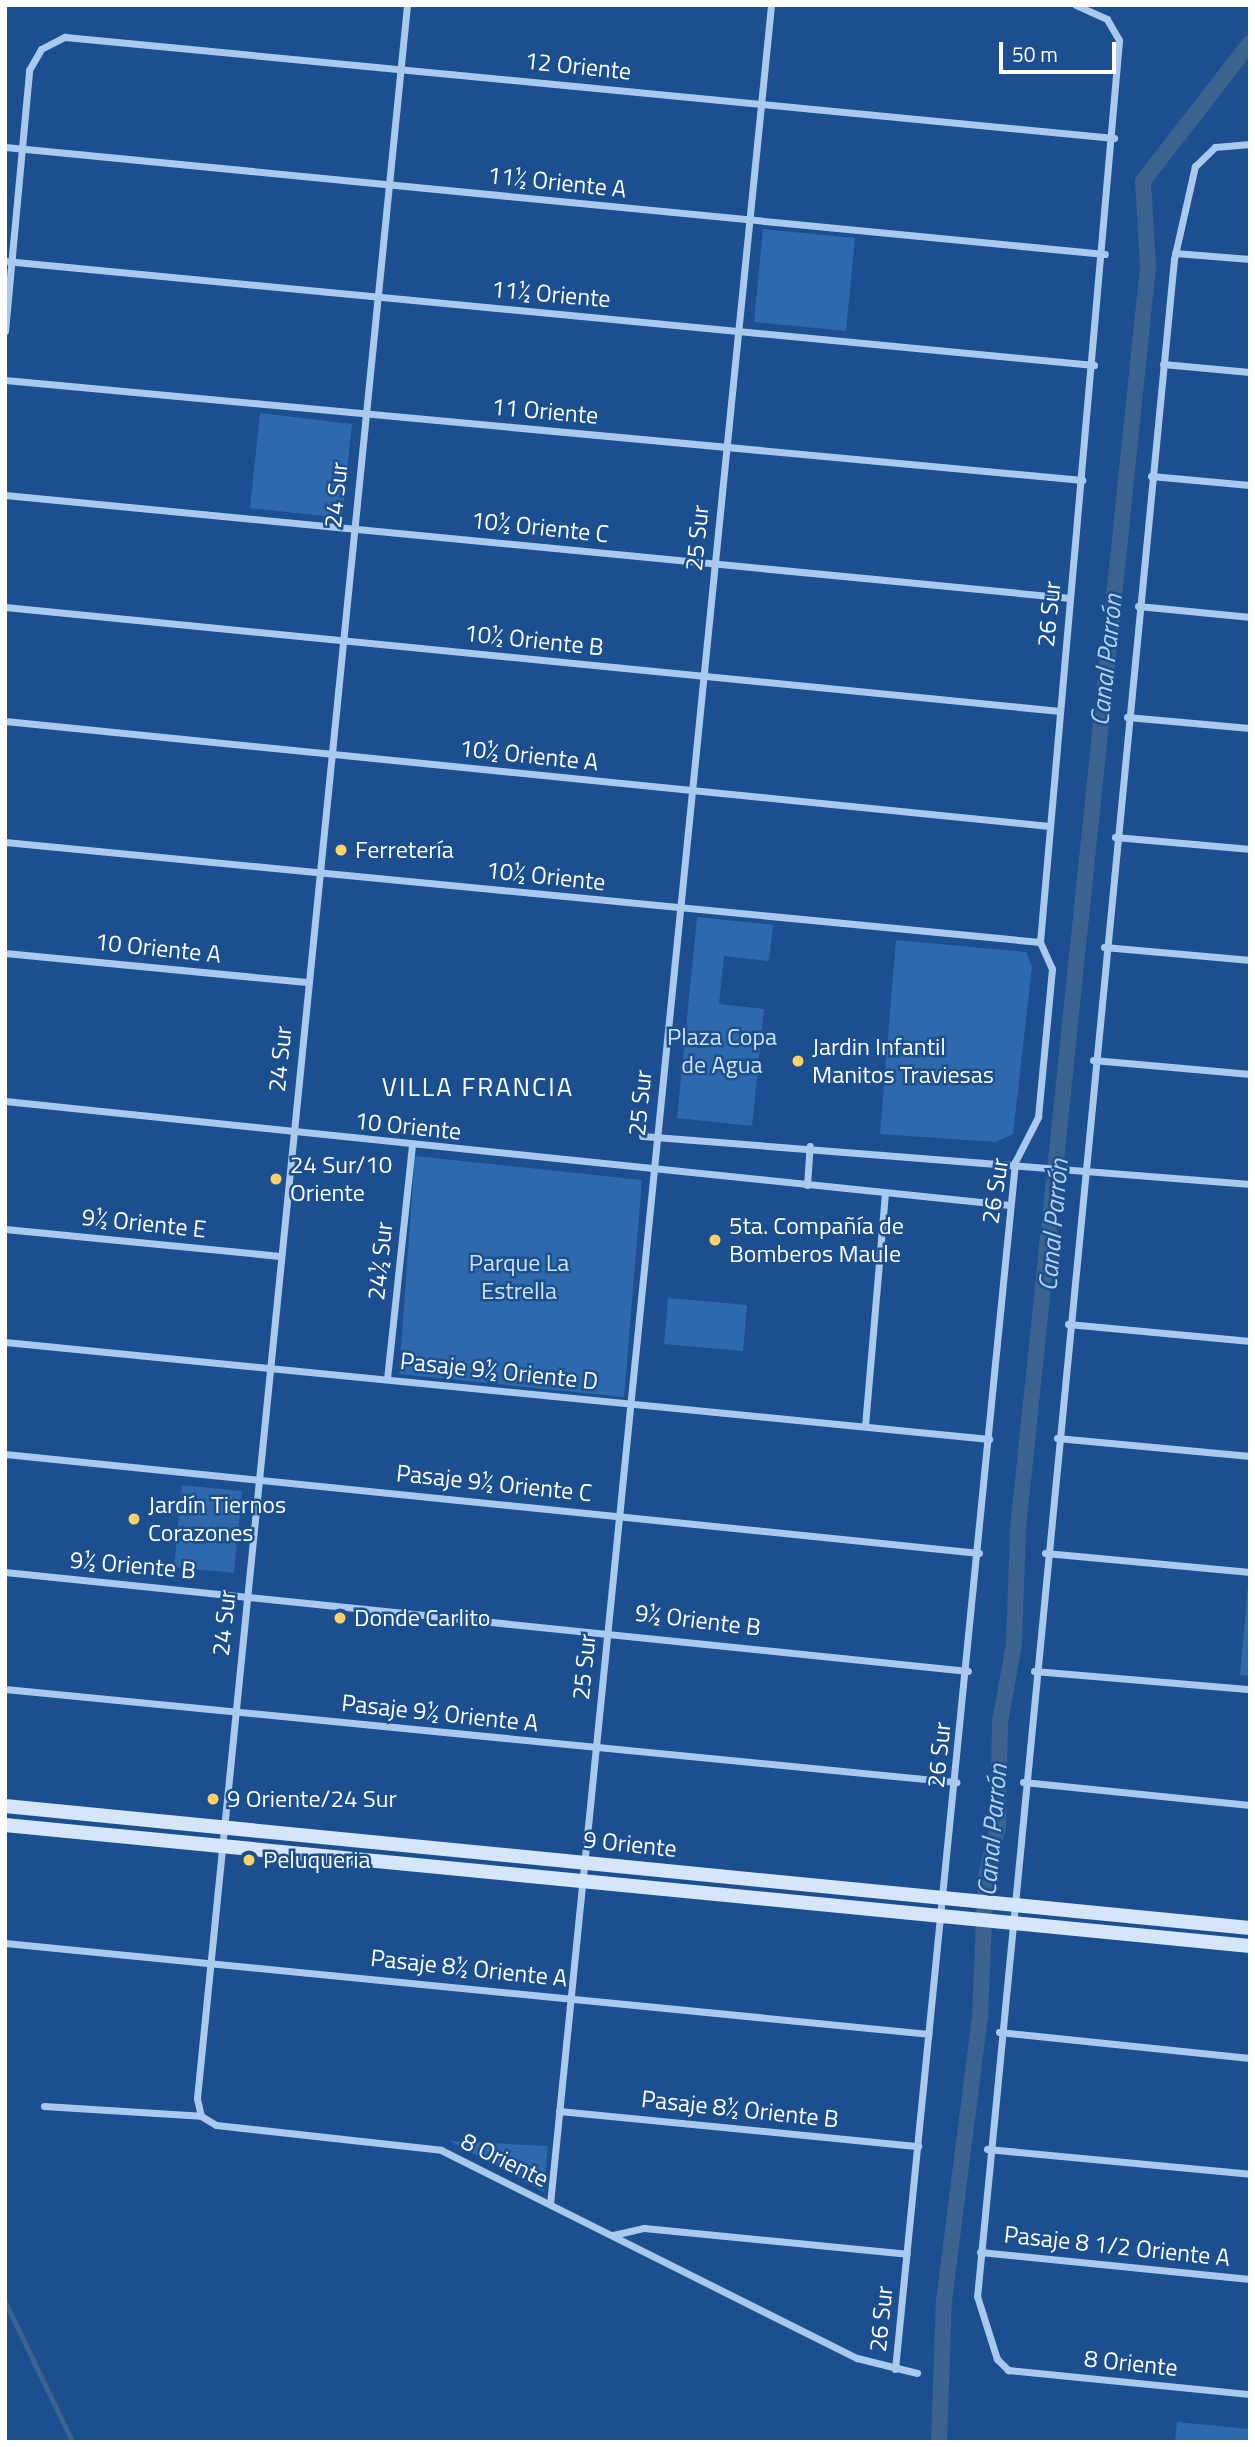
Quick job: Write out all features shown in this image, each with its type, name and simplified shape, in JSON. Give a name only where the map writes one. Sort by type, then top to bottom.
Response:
[{"type":"street","name":"24 Sur","points":[[201,2116],[197,2098],[210,1963],[352,528],[407,5]]},
{"type":"street","name":"25 Sur","points":[[550,2204],[771,5]]},
{"type":"street","name":"26 Sur","points":[[895,2369],[968,1671],[1010,1205],[1015,1161],[1038,1118],[1052,969],[1040,942],[1059,711],[1105,254],[1119,40],[1107,19],[1076,5]]},
{"type":"street","name":"12 Oriente","points":[[22,149],[29,70],[41,49],[82,36],[1114,138]]},
{"type":"street","points":[[981,2252],[987,2149],[999,2032],[1004,1923],[1023,1782],[1175,253],[1191,173],[1206,153],[1225,143],[1250,144]]},
{"type":"street","name":"11½ Oriente A","points":[[5,147],[1105,254]]},
{"type":"street","points":[[5,331],[8,261],[22,149]]},
{"type":"street","points":[[1175,253],[1250,259]]},
{"type":"street","name":"11½ Oriente","points":[[8,261],[1094,365]]},
{"type":"street","points":[[1163,364],[1250,372]]},
{"type":"street","name":"11 Oriente","points":[[5,380],[1082,480]]},
{"type":"street","points":[[1151,476],[1250,485]]},
{"type":"street","name":"10½ Oriente C","points":[[5,495],[1070,598]]},
{"type":"street","points":[[1138,606],[1250,617]]},
{"type":"street","name":"10½ Oriente B","points":[[5,607],[1059,711]]},
{"type":"street","points":[[1127,717],[1250,728]]},
{"type":"street","name":"10½ Oriente A","points":[[5,721],[1049,826]]},
{"type":"street","points":[[1115,837],[1250,849]]},
{"type":"street","name":"10½ Oriente","points":[[5,842],[1040,942]]},
{"type":"street","points":[[1104,947],[1250,960]]},
{"type":"street","name":"10 Oriente A","points":[[5,953],[307,982]]},
{"type":"street","points":[[1094,1060],[1250,1074]]},
{"type":"street","name":"10 Oriente","points":[[5,1101],[292,1134],[1010,1205]]},
{"type":"street","points":[[642,1136],[1015,1161],[1042,1166],[1250,1184]]},
{"type":"street","name":"24½ Sur","points":[[387,1379],[412,1146]]},
{"type":"street","points":[[807,1185],[810,1146]]},
{"type":"street","points":[[864,1426],[885,1193]]},
{"type":"street","name":"9½ Oriente E","points":[[5,1229],[280,1256]]},
{"type":"street","points":[[1068,1324],[1250,1341]]},
{"type":"street","name":"Pasaje 9½ Oriente D","points":[[5,1342],[989,1439]]},
{"type":"street","points":[[1057,1438],[1250,1456]]},
{"type":"street","name":"Pasaje 9½ Oriente C","points":[[5,1454],[979,1553]]},
{"type":"street","points":[[1045,1553],[1250,1572]]},
{"type":"street","name":"9½ Oriente B","points":[[5,1572],[607,1629],[968,1671]]},
{"type":"street","points":[[1034,1671],[1250,1689]]},
{"type":"street","name":"Pasaje 9½ Oriente A","points":[[5,1689],[956,1782]]},
{"type":"street","points":[[1023,1782],[1250,1805]]},
{"type":"street","name":"9 Oriente","points":[[5,1806],[1250,1928]]},
{"type":"street","name":"9 Oriente","points":[[5,1825],[1250,1946]]},
{"type":"street","name":"Pasaje 8½ Oriente A","points":[[5,1943],[929,2034]]},
{"type":"street","points":[[999,2032],[1250,2058]]},
{"type":"street","name":"8 Oriente","points":[[44,2106],[201,2116],[216,2125],[429,2146],[857,2358],[917,2373]]},
{"type":"street","name":"Pasaje 8½ Oriente B","points":[[559,2111],[918,2146]]},
{"type":"street","points":[[987,2149],[1250,2174]]},
{"type":"street","points":[[612,2235],[644,2228],[907,2254]]},
{"type":"street","name":"8 Oriente","points":[[981,2252],[978,2309],[997,2359],[1008,2371],[1250,2394]]},
{"type":"street","name":"Pasaje 8 1/2 Oriente A","points":[[981,2252],[1250,2278]]},
{"type":"green space","points":[[763,229],[855,238],[846,331],[754,322]]},
{"type":"green space","points":[[260,413],[352,424],[342,518],[250,508]]},
{"type":"green space","name":"Plaza Copa de Agua","points":[[697,917],[773,925],[769,961],[724,956],[719,1004],[764,1009],[752,1126],[677,1118]]},
{"type":"green space","points":[[896,940],[1026,952],[1032,967],[1013,1134],[996,1142],[880,1134]]},
{"type":"green space","name":"Parque La Estrella","points":[[415,1156],[642,1180],[624,1397],[399,1374]]},
{"type":"green space","points":[[668,1298],[747,1305],[743,1351],[664,1344]]},
{"type":"green space","points":[[182,1485],[242,1491],[234,1573],[174,1567]]},
{"type":"green space","points":[[1250,1585],[1250,1676],[1240,1675]]},
{"type":"green space","points":[[450,2141],[548,2146],[544,2192]]},
{"type":"green space","points":[[1177,2422],[1250,2429],[1250,2442],[1175,2442]]},
{"type":"waterway","name":"Canal Parrón","points":[[939,2442],[944,2301],[980,2018],[986,1876],[998,1828],[1000,1722],[1014,1644],[1018,1529],[1148,266],[1143,181],[1250,43]]},
{"type":"waterway","points":[[5,2301],[73,2442]]},
{"type":"place","name":"Ferretería","points":[[341,850]]},
{"type":"place","name":"Jardin Infantil Manitos Traviesas","points":[[798,1061]]},
{"type":"place","name":"24 Sur/10 Oriente","points":[[276,1179]]},
{"type":"place","name":"5ta. Compañía de Bomberos Maule","points":[[715,1240]]},
{"type":"place","name":"Jardín Tiernos Corazones","points":[[134,1519]]},
{"type":"place","name":"Donde Carlito","points":[[340,1618]]},
{"type":"place","name":"9 Oriente/24 Sur","points":[[213,1799]]},
{"type":"place","name":"Peluqueria","points":[[249,1860]]},
{"type":"district","name":"VILLA FRANCIA","points":[[478,1087]]}]
